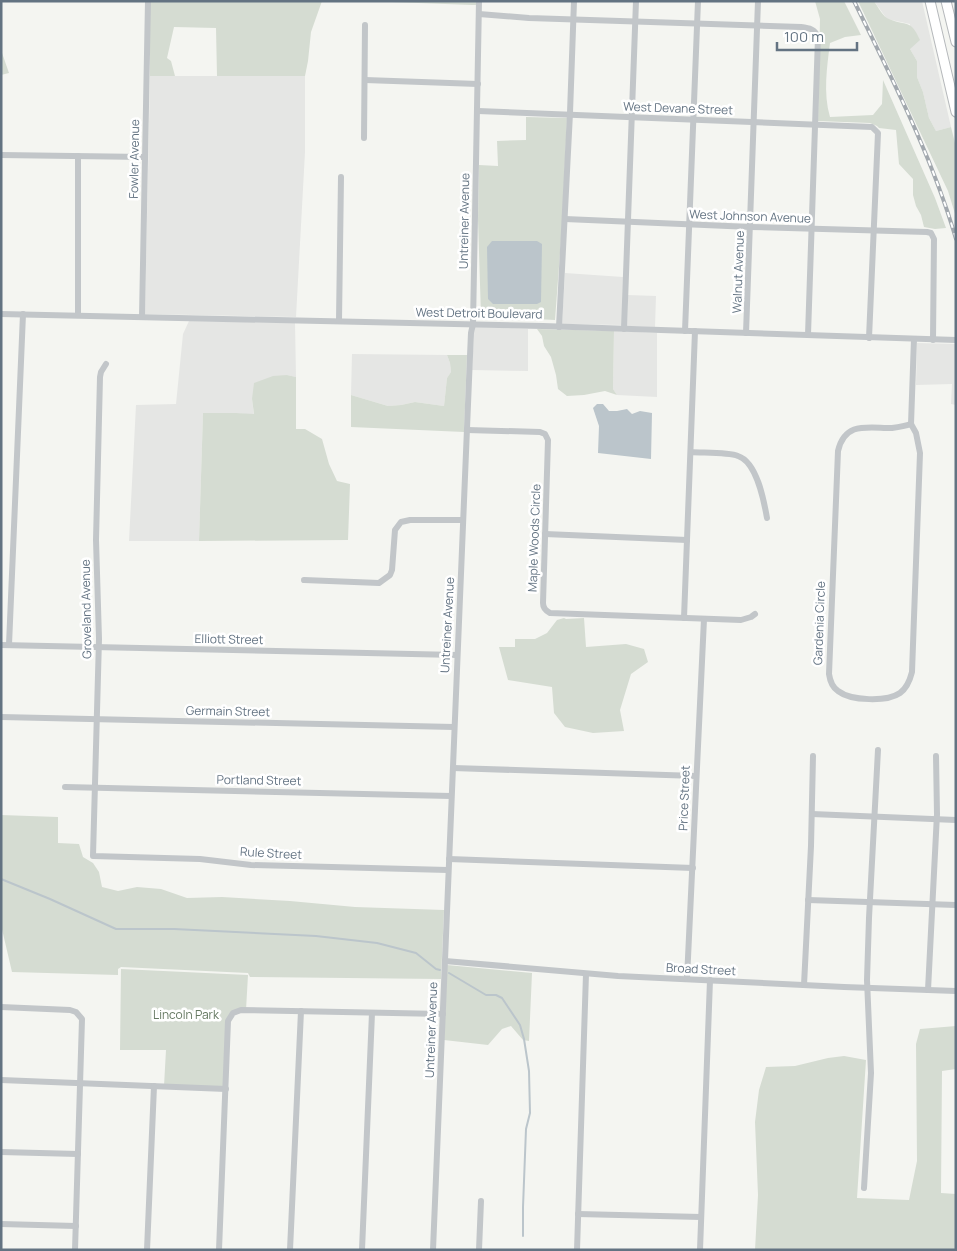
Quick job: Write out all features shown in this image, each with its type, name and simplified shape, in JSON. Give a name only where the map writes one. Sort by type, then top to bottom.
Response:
[{"type":"highway","points":[[930,1],[956,112]]},
{"type":"highway","points":[[940,1],[954,32]]},
{"type":"highway","points":[[946,1],[956,42]]},
{"type":"highway","points":[[944,62],[956,87]]},
{"type":"street","name":"Fowler Avenue","points":[[142,317],[148,1]]},
{"type":"street","name":"Untreiner Avenue","points":[[433,1250],[452,768],[473,324],[479,1]]},
{"type":"street","points":[[560,326],[574,1]]},
{"type":"street","points":[[624,329],[636,1]]},
{"type":"street","points":[[685,331],[698,1]]},
{"type":"street","name":"Walnut Avenue","points":[[746,333],[758,1]]},
{"type":"street","points":[[479,14],[635,22],[758,24],[801,27],[816,32],[818,37],[808,335]]},
{"type":"street","points":[[364,138],[365,25]]},
{"type":"street","points":[[365,80],[478,84]]},
{"type":"street","name":"West Devane Street","points":[[478,111],[870,126],[878,133],[873,231]]},
{"type":"street","points":[[1,155],[145,157]]},
{"type":"street","points":[[78,156],[78,315]]},
{"type":"street","points":[[339,321],[341,177]]},
{"type":"street","name":"West Johnson Avenue","points":[[565,219],[689,225],[927,232],[934,239],[933,340]]},
{"type":"street","points":[[869,338],[873,231]]},
{"type":"street","name":"West Detroit Boulevard","points":[[1,314],[560,326],[956,340]]},
{"type":"street","points":[[9,645],[23,314]]},
{"type":"street","points":[[684,618],[695,331]]},
{"type":"street","name":"Gardenia Circle","points":[[911,424],[895,428],[855,428],[842,439],[838,451],[829,674],[830,680],[836,689],[845,695],[856,698],[876,699],[899,694],[907,684],[912,672],[920,453],[916,433],[911,424],[914,339]]},
{"type":"street","name":"Groveland Avenue","points":[[94,856],[98,647],[96,540],[100,387],[101,372],[106,364]]},
{"type":"street","name":"Maple Woods Circle","points":[[467,430],[540,432],[547,437],[543,603],[544,609],[547,612],[741,620],[755,614]]},
{"type":"street","points":[[691,452],[733,454],[743,458],[756,476],[767,518]]},
{"type":"street","points":[[304,580],[379,583],[390,575],[392,570],[395,530],[401,522],[410,520],[463,520]]},
{"type":"street","points":[[545,534],[687,540]]},
{"type":"street","name":"Price Street","points":[[687,979],[704,618]]},
{"type":"street","name":"Elliott Street","points":[[1,645],[457,656]]},
{"type":"street","name":"Germain Street","points":[[1,717],[454,728]]},
{"type":"street","points":[[864,1188],[871,1073],[868,988],[870,902],[878,750]]},
{"type":"street","points":[[804,985],[813,756]]},
{"type":"street","points":[[928,990],[936,819],[936,756]]},
{"type":"street","points":[[452,768],[696,776]]},
{"type":"street","name":"Portland Street","points":[[66,787],[451,796]]},
{"type":"street","points":[[812,814],[956,820]]},
{"type":"street","name":"Rule Street","points":[[94,856],[200,859],[251,865],[448,870]]},
{"type":"street","points":[[449,859],[693,868]]},
{"type":"street","points":[[808,900],[956,905]]},
{"type":"street","name":"Broad Street","points":[[445,961],[586,974],[956,991]]},
{"type":"street","points":[[577,1250],[586,974]]},
{"type":"street","points":[[700,1250],[710,980]]},
{"type":"street","points":[[1,1007],[70,1010],[80,1015],[83,1022],[75,1250]]},
{"type":"street","points":[[219,1250],[228,1021],[233,1013],[241,1010],[442,1014]]},
{"type":"street","points":[[290,1250],[301,1011]]},
{"type":"street","points":[[362,1250],[372,1013]]},
{"type":"street","points":[[1,1080],[226,1089]]},
{"type":"street","points":[[147,1250],[154,1086]]},
{"type":"street","points":[[1,1152],[78,1154]]},
{"type":"street","points":[[480,1250],[481,1201]]},
{"type":"street","points":[[578,1214],[701,1217]]},
{"type":"street","points":[[1,1224],[76,1226]]},
{"type":"shaded area","points":[[874,1],[922,1],[951,127],[936,131],[929,118],[923,92],[917,77],[917,61],[910,49],[910,24],[887,19]]},
{"type":"shaded area","points":[[150,76],[305,76],[305,152],[296,317],[145,314]]},
{"type":"shaded area","points":[[492,241],[537,241],[542,244],[541,302],[537,304],[493,304],[488,299],[487,247]]},
{"type":"shaded area","points":[[565,273],[623,277],[622,325],[562,324]]},
{"type":"shaded area","points":[[628,295],[656,296],[655,327],[627,326]]},
{"type":"shaded area","points":[[189,321],[295,323],[296,377],[287,375],[252,399],[254,415],[203,413],[199,541],[129,541],[136,405],[176,404],[183,334]]},
{"type":"shaded area","points":[[475,327],[528,329],[528,371],[472,370]]},
{"type":"shaded area","points":[[614,331],[657,333],[657,397],[617,395],[613,389]]},
{"type":"shaded area","points":[[917,343],[956,344],[956,405],[951,404],[952,384],[916,385]]},
{"type":"shaded area","points":[[352,354],[447,355],[451,372],[447,378],[444,406],[415,402],[388,406],[351,395]]},
{"type":"shaded area","points":[[597,404],[603,404],[609,411],[627,409],[632,414],[640,411],[652,413],[651,459],[598,453],[599,426],[593,408]]},
{"type":"green space","points":[[150,1],[322,1],[311,32],[305,76],[217,76],[216,28],[174,27],[167,58],[171,61],[175,76],[150,76]]},
{"type":"green space","points":[[365,1],[476,1],[476,5],[472,5]]},
{"type":"green space","points":[[815,1],[844,1],[861,35],[845,37],[830,43],[826,89],[830,117],[873,115],[882,104],[883,80],[935,198],[946,228],[924,227],[913,195],[913,179],[899,164],[896,130],[879,128],[870,123],[818,121],[820,19]]},
{"type":"green space","points":[[858,1],[874,1],[887,18],[908,24],[917,33],[920,40],[910,49],[917,61],[917,77],[923,92],[929,118],[936,131],[951,127],[956,147],[956,217],[948,191]]},
{"type":"green space","points":[[1,50],[9,73],[1,75]]},
{"type":"green space","points":[[526,117],[567,118],[555,320],[481,316],[478,220],[479,165],[498,166],[497,141],[526,140]]},
{"type":"green space","points":[[537,329],[614,331],[613,389],[617,395],[605,391],[567,396],[558,389],[551,357]]},
{"type":"green space","points":[[447,355],[467,355],[464,432],[351,427],[351,395],[388,406],[415,402],[444,406],[447,378],[451,372]]},
{"type":"green space","points":[[287,375],[296,377],[296,429],[305,429],[322,439],[329,464],[337,481],[350,484],[348,540],[199,541],[203,413],[254,414],[252,399],[254,383],[273,376]]},
{"type":"green space","points":[[584,618],[586,647],[626,644],[644,649],[648,662],[631,674],[620,710],[624,731],[593,733],[565,727],[554,713],[552,687],[508,680],[499,647],[515,647],[515,639],[535,639],[547,633],[557,620]]},
{"type":"green space","points":[[1,815],[58,817],[58,843],[79,844],[83,857],[93,863],[99,872],[102,887],[118,891],[137,887],[161,889],[187,898],[222,897],[355,907],[444,910],[441,979],[250,977],[248,973],[121,967],[118,969],[118,975],[12,972],[1,925]]},
{"type":"green space","points":[[447,965],[532,973],[529,1041],[523,1040],[511,1026],[502,1029],[488,1045],[444,1040]]},
{"type":"green space","name":"Lincoln Park","points":[[121,969],[248,975],[246,1010],[230,1017],[226,1089],[164,1086],[166,1050],[120,1050]]},
{"type":"green space","points":[[956,1026],[956,1069],[942,1071],[941,1193],[956,1194],[956,1250],[755,1250],[758,1195],[755,1122],[759,1090],[766,1067],[795,1066],[844,1056],[866,1060],[857,1198],[909,1200],[917,1161],[916,1044],[920,1029]]},
{"type":"waterway","points":[[1,879],[116,929],[174,929],[316,936],[377,943],[416,953],[440,970]]},
{"type":"waterway","points":[[449,973],[486,995],[496,995],[502,998],[520,1025],[524,1039],[529,1071],[530,1113],[526,1129],[523,1236]]},
{"type":"railway","points":[[854,1],[897,89],[923,148],[956,239]]}]
